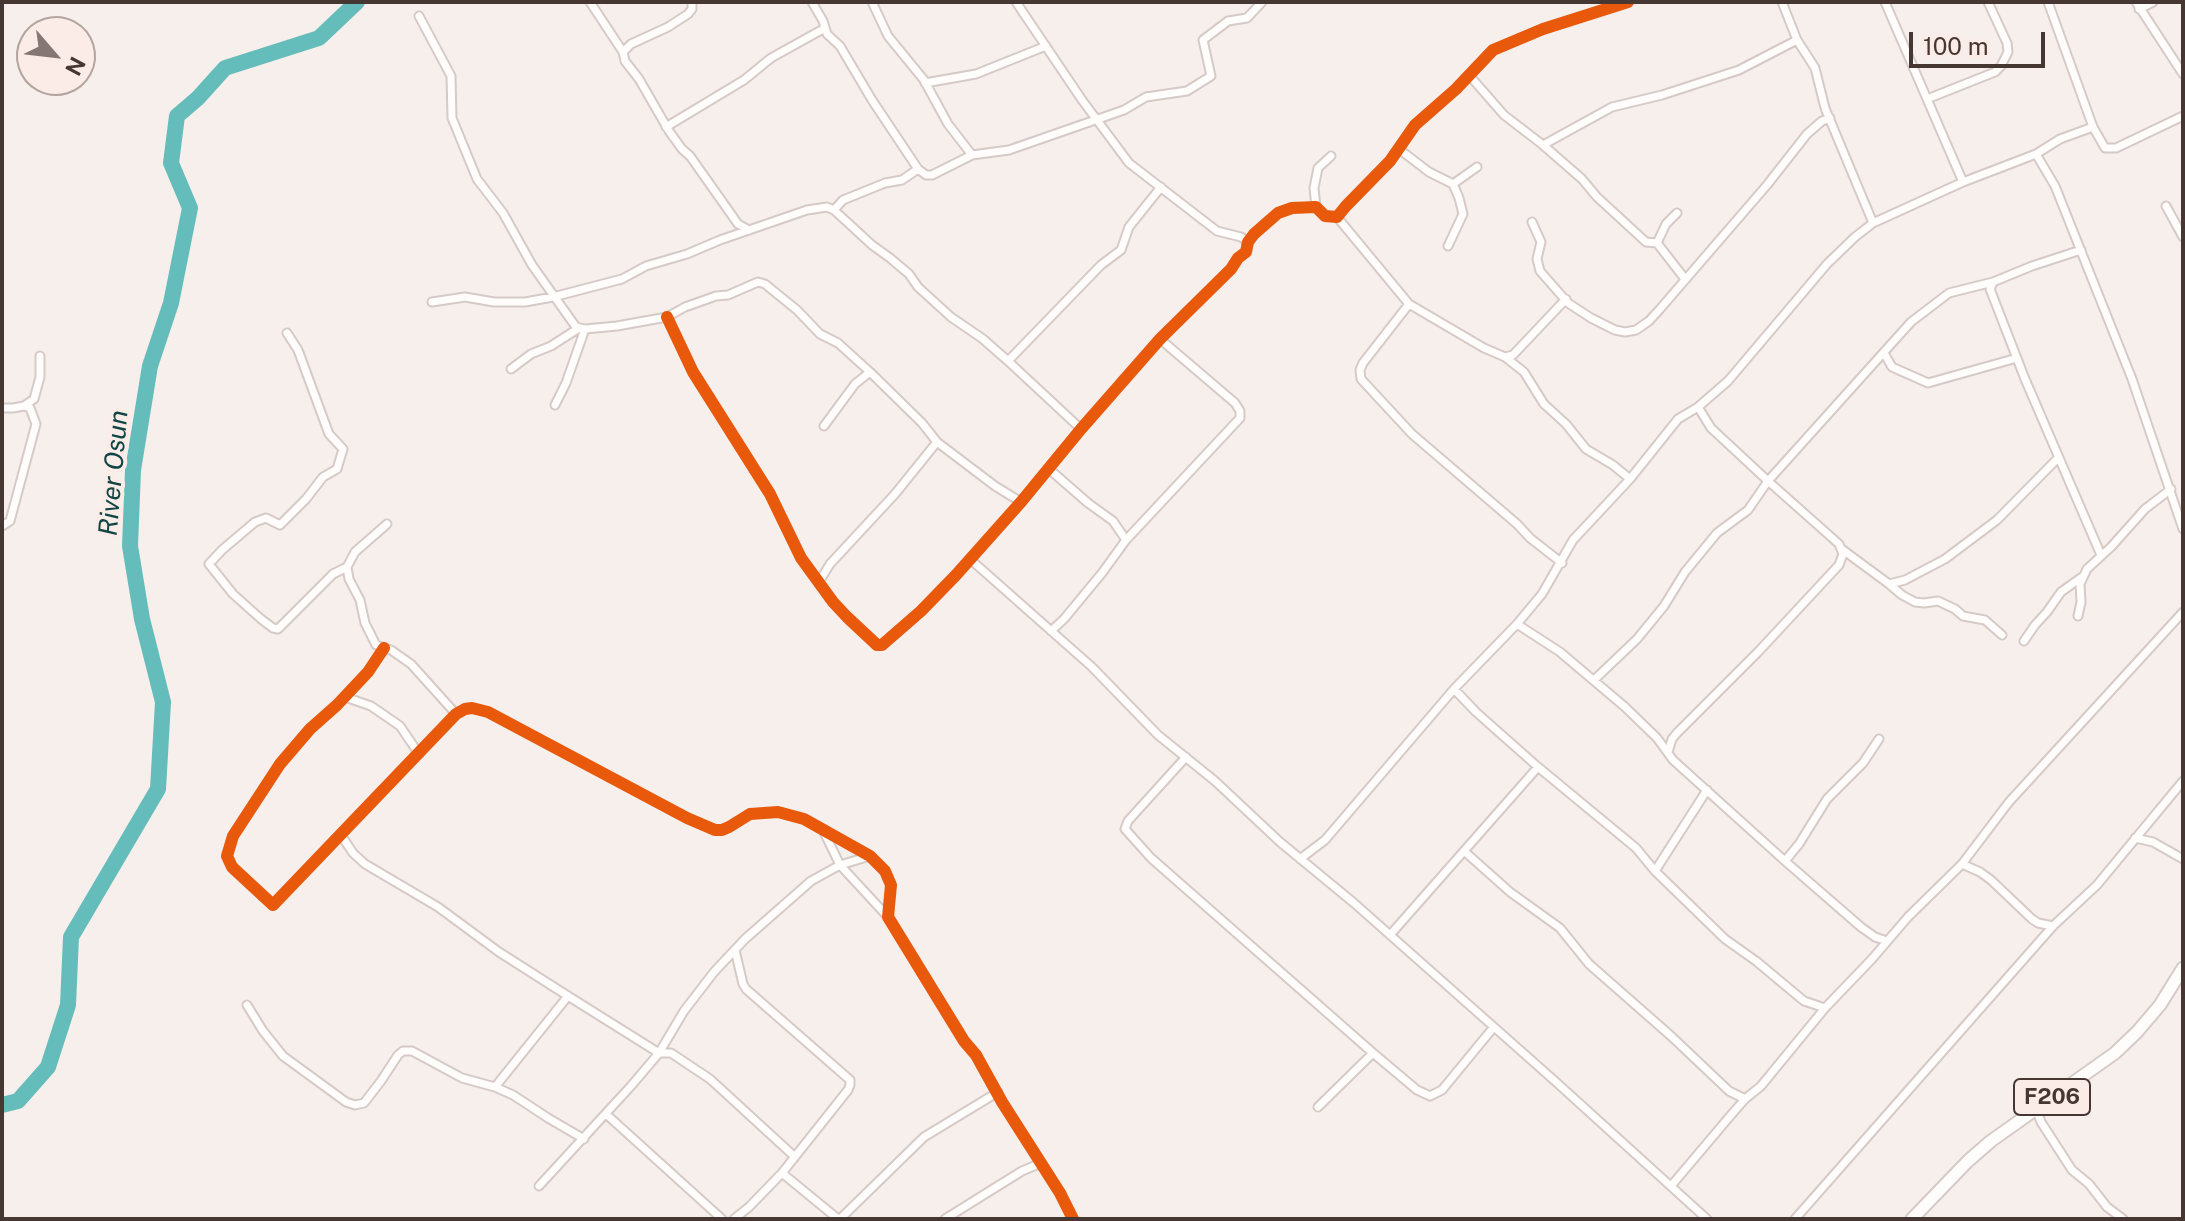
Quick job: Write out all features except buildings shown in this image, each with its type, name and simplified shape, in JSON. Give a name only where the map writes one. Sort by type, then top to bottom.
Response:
[{"type":"main road","name":"F206","points":[[1912,1219],[1991,1141],[2115,1053],[2160,1005],[2183,968]]},
{"type":"street","points":[[590,2],[666,127],[738,224],[749,230]]},
{"type":"street","points":[[623,52],[631,44],[688,14],[692,2]]},
{"type":"street","points":[[812,2],[827,34],[840,46],[872,100],[918,169],[926,175],[972,155],[1009,150],[1097,120],[1124,110],[1146,97],[1187,91],[1211,76],[1203,40],[1228,21],[1247,18],[1262,2]]},
{"type":"street","points":[[872,2],[888,36],[925,83],[948,124],[972,155]]},
{"type":"street","points":[[1016,2],[1129,163],[1217,231],[1248,242]]},
{"type":"street","points":[[1337,217],[1390,161],[1415,125],[1493,50],[1543,29],[1628,2]]},
{"type":"street","points":[[1782,2],[1797,40],[1815,68],[1825,108],[1873,223]]},
{"type":"street","points":[[1885,2],[1963,182]]},
{"type":"street","points":[[1927,99],[1995,72],[2001,66],[2008,52],[2007,43],[1988,2]]},
{"type":"street","points":[[2048,2],[2093,127],[2105,148],[2116,148],[2183,116]]},
{"type":"street","points":[[2153,2],[2138,6],[2183,74]]},
{"type":"street","points":[[419,16],[451,76],[452,118],[477,179],[503,213],[553,297],[582,329]]},
{"type":"street","points":[[666,127],[744,80],[771,58],[825,28]]},
{"type":"street","points":[[1543,145],[1612,107],[1662,95],[1739,70],[1797,40]]},
{"type":"street","points":[[925,83],[976,74],[1046,46]]},
{"type":"street","points":[[1469,75],[1504,115],[1543,145],[1646,242],[1657,243],[1685,279]]},
{"type":"street","points":[[1532,222],[1541,242],[1537,259],[1540,271],[1566,299],[1591,318],[1615,330],[1636,330],[1649,321],[1807,134],[1830,118]]},
{"type":"street","points":[[1300,859],[1325,840],[1454,689],[1517,624],[1542,594],[1573,540],[1630,479],[1678,419],[1698,407],[1728,381],[1827,264],[1873,223],[2093,127]]},
{"type":"street","points":[[1399,149],[1429,172],[1453,184],[1463,214],[1448,246]]},
{"type":"street","points":[[2036,154],[2055,186],[2132,379],[2183,529]]},
{"type":"street","points":[[1331,156],[1318,168],[1314,188],[1316,207],[1325,216],[1337,217],[1409,304],[1505,357],[1524,372],[1544,404],[1566,424],[1586,449],[1630,479]]},
{"type":"street","points":[[1453,184],[1477,167]]},
{"type":"street","points":[[834,210],[843,200],[885,183],[902,180],[918,169]]},
{"type":"street","points":[[1008,361],[1101,265],[1121,250],[1129,227],[1161,187]]},
{"type":"street","points":[[2166,206],[2183,237]]},
{"type":"street","points":[[432,302],[465,297],[494,302],[525,302],[553,297],[622,279],[646,266],[807,210],[827,207],[909,274],[918,287],[951,317],[983,339],[1081,429]]},
{"type":"street","points":[[667,317],[682,352],[710,402],[770,494],[801,558],[833,602],[877,645],[882,645],[937,595],[970,559],[1160,339],[1246,252],[1254,234],[1278,213],[1292,208],[1316,207]]},
{"type":"street","points":[[1657,243],[1666,224],[1677,213]]},
{"type":"street","points":[[1594,680],[1637,639],[1717,533],[1748,510],[1768,481],[1911,322],[1949,293],[1993,282],[2081,250]]},
{"type":"street","points":[[511,369],[531,354],[582,329],[667,317],[685,307],[728,295],[758,282],[765,284],[797,310],[820,334],[838,343],[922,423],[937,442],[1021,502]]},
{"type":"street","points":[[1993,282],[1990,289],[2017,358],[2101,555]]},
{"type":"street","points":[[1505,357],[1513,355],[1566,299]]},
{"type":"street","points":[[1409,304],[1363,363],[1361,379],[1412,434],[1562,563]]},
{"type":"street","points":[[555,405],[566,383],[582,329]]},
{"type":"street","points":[[287,333],[298,350],[329,434],[343,449],[337,469],[323,477],[280,525],[266,518],[255,522],[209,564],[233,594],[261,619],[278,629],[333,574],[347,567],[355,552],[387,524]]},
{"type":"street","points":[[1051,631],[1102,573],[1126,540],[1241,415],[1239,406],[1160,339]]},
{"type":"street","points":[[1884,353],[1892,367],[1928,383],[2017,358]]},
{"type":"street","points":[[2,408],[24,406],[34,399],[40,377],[40,356]]},
{"type":"street","points":[[824,426],[855,384],[870,372]]},
{"type":"street","points":[[2,526],[10,521],[36,424],[30,408],[24,406]]},
{"type":"street","points":[[1698,407],[1711,428],[1768,481],[1843,550],[1902,595],[1915,602],[1938,601],[1963,616],[1985,620],[2002,635]]},
{"type":"street","points":[[819,582],[830,564],[895,494],[937,442]]},
{"type":"street","points":[[1889,584],[1905,580],[1945,559],[1997,520],[2058,458]]},
{"type":"street","points":[[1049,469],[1113,521],[1126,540]]},
{"type":"street","points":[[2024,641],[2061,592],[2082,577],[2145,509],[2171,489]]},
{"type":"street","points":[[1668,752],[1677,733],[1839,565],[1843,550]]},
{"type":"street","points":[[970,559],[1114,688],[1158,735],[1390,935],[1707,1219]]},
{"type":"street","points":[[347,567],[365,623],[376,645],[391,650],[411,664],[456,714]]},
{"type":"street","points":[[2078,616],[2082,577]]},
{"type":"street","points":[[1671,1186],[1745,1099],[1761,1086],[1825,1008],[1962,864],[2018,793],[2183,612]]},
{"type":"street","points":[[1517,624],[1560,652],[1594,680],[1642,722],[1673,760],[1785,861],[1861,927],[1887,941]]},
{"type":"street","points":[[384,648],[368,672],[310,729],[280,764],[233,836],[227,856],[232,867],[273,905],[456,714],[472,708],[488,712],[715,830],[729,827],[750,814],[765,812],[804,819],[822,828],[870,856],[885,871],[891,885],[888,917]]},
{"type":"street","points":[[1454,689],[1538,767],[1636,848],[1655,871],[1725,939],[1794,994],[1812,1005],[1825,1008]]},
{"type":"street","points":[[345,697],[371,706],[400,726],[419,754]]},
{"type":"street","points":[[1785,861],[1827,799],[1863,763],[1879,739]]},
{"type":"street","points":[[1186,757],[1128,821],[1125,829],[1151,858],[1417,1090],[1430,1096],[1442,1090],[1493,1028]]},
{"type":"street","points":[[1390,935],[1538,767]]},
{"type":"street","points":[[1795,1219],[2053,926],[2097,885],[2183,781]]},
{"type":"street","points":[[1655,871],[1707,790]]},
{"type":"street","points":[[2146,825],[2153,842]]},
{"type":"street","points":[[822,828],[840,865],[888,917],[1060,1193],[1073,1219]]},
{"type":"street","points":[[341,835],[365,864],[438,907],[499,952],[659,1053],[671,1053],[710,1079],[795,1157]]},
{"type":"street","points":[[2135,838],[2153,842],[2183,859]]},
{"type":"street","points":[[1464,851],[1510,892],[1560,928],[1589,964],[1729,1091],[1745,1099]]},
{"type":"street","points":[[539,1186],[659,1053],[684,1011],[735,950],[811,881],[840,865],[870,856]]},
{"type":"street","points":[[1962,864],[1991,880],[2032,919],[2053,926]]},
{"type":"street","points":[[734,1219],[782,1173],[850,1085],[850,1080],[746,989],[735,950]]},
{"type":"street","points":[[495,1087],[568,996]]},
{"type":"street","points":[[247,1005],[283,1056],[346,1102],[355,1105],[364,1103],[398,1055],[403,1051],[412,1051],[462,1078],[513,1095],[584,1139]]},
{"type":"street","points":[[1318,1107],[1373,1053]]},
{"type":"street","points":[[782,1173],[839,1219],[924,1137],[998,1092]]},
{"type":"street","points":[[2036,1109],[2072,1170],[2089,1184],[2107,1207],[2123,1219]]},
{"type":"street","points":[[606,1114],[722,1219]]},
{"type":"street","points":[[945,1219],[1022,1171],[1041,1163]]},
{"type":"waterway","name":"River Osun","points":[[2,1105],[18,1101],[48,1067],[68,1005],[71,937],[158,789],[163,702],[142,619],[130,546],[133,470],[150,366],[171,303],[190,208],[171,163],[177,116],[225,68],[319,38],[357,2]]},
{"type":"cycle path","points":[[667,317],[693,372],[770,494],[801,558],[833,602],[877,645],[882,645],[956,575],[1160,339],[1231,269],[1246,252],[1254,234],[1278,213],[1292,208],[1316,207],[1325,216],[1337,217],[1390,161],[1415,125],[1456,89],[1493,50],[1543,29],[1628,2]]},
{"type":"cycle path","points":[[384,648],[368,672],[310,729],[280,764],[233,836],[227,856],[232,867],[273,905],[456,714],[465,709],[488,712],[715,830],[729,827],[750,814],[778,812],[804,819],[870,856],[885,871],[891,885],[888,917],[964,1041],[976,1055],[1073,1219]]}]
